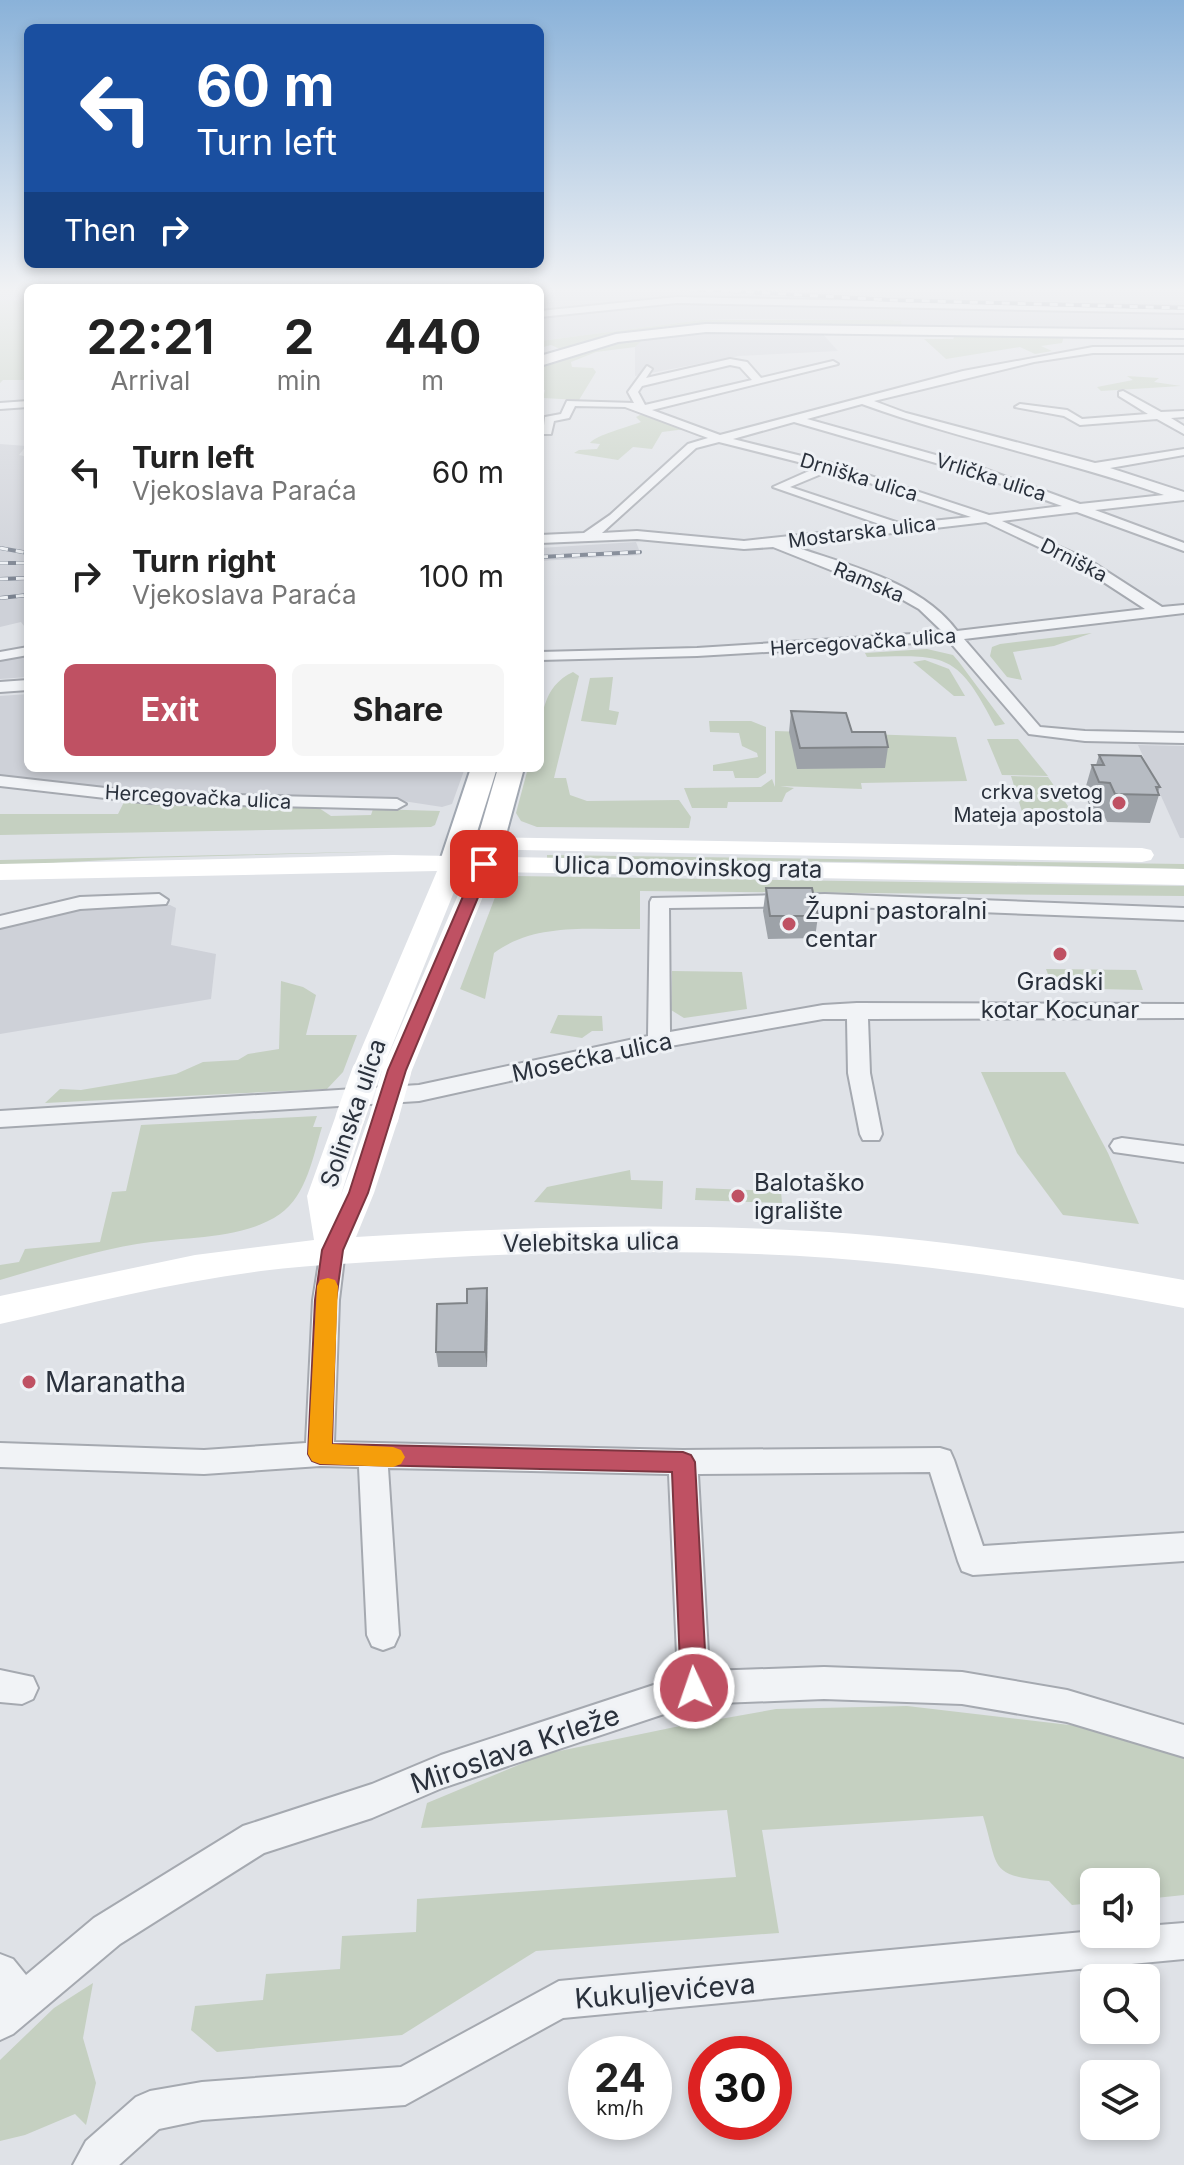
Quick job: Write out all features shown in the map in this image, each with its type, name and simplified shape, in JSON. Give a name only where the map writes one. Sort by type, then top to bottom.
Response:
[{"type":"main road","name":"Solinska ulica","points":[[333,1250],[358,1193],[472,854],[483,772]]},
{"type":"main road","name":"Solinska ulica","points":[[333,1250],[323,1196],[366,1073],[394,1000],[472,854],[509,772]]},
{"type":"main road","name":"Ulica Domovinskog rata","points":[[0,852],[1184,856]]},
{"type":"main road","name":"Ulica Domovinskog rata","points":[[0,872],[472,854],[1184,877]]},
{"type":"main road","name":"Velebitska ulica","points":[[0,1310],[186,1270],[333,1250],[601,1240],[814,1244],[955,1258],[1184,1294]]},
{"type":"street","points":[[635,389],[633,392],[642,409]]},
{"type":"street","points":[[547,432],[549,419],[565,416],[571,403],[626,404],[642,409],[729,389]]},
{"type":"street","points":[[589,536],[614,518],[692,446],[908,389]]},
{"type":"street","points":[[1123,394],[1184,431]]},
{"type":"street","points":[[864,401],[902,415],[1095,467],[1183,496]]},
{"type":"street","points":[[0,406],[24,404]]},
{"type":"street","points":[[1020,407],[1067,413],[1080,422],[1184,414]]},
{"type":"street","name":"Drniška ulica","points":[[642,409],[720,439],[830,466],[984,517]]},
{"type":"street","name":"Vrlička ulica","points":[[794,419],[978,471],[1184,547]]},
{"type":"street","points":[[1095,467],[1184,452]]},
{"type":"street","points":[[830,466],[779,487],[900,527]]},
{"type":"street","name":"Mostarska ulica","points":[[544,539],[637,535],[744,545],[1183,496]]},
{"type":"street","name":"Drniška","points":[[984,517],[1084,563],[1159,612]]},
{"type":"street","name":"Ramska","points":[[773,543],[888,587],[929,609],[948,626],[953,636],[1035,731],[1085,736],[1184,738]]},
{"type":"street","name":"Hercegovačka ulica","points":[[544,656],[737,650],[953,636],[1184,609]]},
{"type":"street","points":[[0,656],[24,652]]},
{"type":"street","points":[[0,687],[24,685]]},
{"type":"street","name":"Hercegovačka ulica","points":[[0,781],[149,798],[397,804]]},
{"type":"street","points":[[0,922],[80,903],[159,900]]},
{"type":"street","points":[[659,1041],[659,902],[825,900],[1184,914]]},
{"type":"street","points":[[857,1010],[859,1073],[871,1134]]},
{"type":"street","name":"Mosećka ulica","points":[[0,1119],[419,1093],[763,1021],[857,1010],[1184,1011]]},
{"type":"street","points":[[1122,1146],[1184,1154]]},
{"type":"street","points":[[320,1454],[326,1300],[333,1250]]},
{"type":"street","points":[[0,1455],[204,1462],[320,1454],[683,1462],[940,1460],[973,1561],[1184,1547]]},
{"type":"street","points":[[373,1457],[383,1635]]},
{"type":"street","points":[[683,1462],[694,1688]]},
{"type":"street","name":"Miroslava Krleže","points":[[7,1998],[255,1838],[372,1801],[455,1767],[694,1688],[824,1683],[962,1688],[1067,1706],[1184,1741]]},
{"type":"street","name":"Kukuljevićeva","points":[[93,2165],[100,2155],[150,2111],[202,2101],[405,2086],[559,2000],[1184,1941]]},
{"type":"shaded area","points":[[0,444],[24,446],[19,455],[24,456],[24,626],[21,622],[0,627]]},
{"type":"shaded area","points":[[636,542],[641,555],[544,561],[544,548]]},
{"type":"shaded area","points":[[24,655],[24,677],[0,679],[0,658]]},
{"type":"shaded area","points":[[24,694],[24,772],[464,772],[452,804],[442,807],[403,801],[153,795],[0,779],[0,696]]},
{"type":"shaded area","points":[[1138,745],[1184,746],[1184,838],[1180,838]]},
{"type":"shaded area","points":[[93,905],[170,905],[176,908],[171,945],[216,954],[211,999],[0,1034],[0,925]]},
{"type":"green space","points":[[586,389],[579,400],[544,398],[545,390]]},
{"type":"green space","points":[[654,416],[686,429],[662,432],[652,449],[633,447],[618,460],[574,453],[597,449],[600,444],[590,443],[593,440],[641,422],[636,417]]},
{"type":"green space","points":[[1092,633],[1054,646],[1013,652],[1022,680],[1007,677],[990,656],[992,647],[1000,644]]},
{"type":"green space","points":[[927,649],[953,655],[1005,724],[995,726],[970,684],[959,671],[946,663],[932,658],[867,657],[865,653]]},
{"type":"green space","points":[[925,660],[949,669],[965,696],[954,696],[913,662]]},
{"type":"green space","points":[[573,672],[579,676],[554,778],[566,778],[570,795],[587,801],[679,800],[691,817],[689,828],[537,827],[521,821],[516,813],[527,772],[544,772],[544,709],[552,689]]},
{"type":"green space","points":[[613,677],[609,710],[619,712],[616,725],[581,721],[590,678]]},
{"type":"green space","points":[[709,721],[751,721],[766,727],[766,773],[758,778],[735,778],[733,771],[713,771],[713,765],[758,757],[757,753],[742,746],[739,733],[710,732]]},
{"type":"green space","points":[[775,731],[956,737],[967,781],[861,783],[862,789],[780,786],[794,788],[786,793],[782,802],[728,802],[727,808],[692,808],[684,788],[761,787],[772,779],[775,787]]},
{"type":"green space","points":[[987,739],[1018,739],[1048,776],[1002,775]]},
{"type":"green space","points":[[1011,776],[1048,777],[1070,809],[1061,816],[1023,815]]},
{"type":"green space","points":[[124,802],[319,808],[331,816],[371,815],[373,809],[440,811],[435,825],[431,827],[0,835],[0,814],[118,814]]},
{"type":"green space","points":[[398,851],[142,858],[0,866],[0,860]]},
{"type":"green space","points":[[547,855],[1184,864],[1184,869],[860,862],[547,860]]},
{"type":"green space","points":[[516,876],[1184,886],[1184,896],[640,891],[640,929],[546,932],[527,936],[494,953],[485,999],[460,989],[502,879]]},
{"type":"green space","points":[[1046,969],[1136,970],[1143,990],[1053,988]]},
{"type":"green space","points":[[672,971],[742,972],[747,1009],[684,1018],[671,1010]]},
{"type":"green space","points":[[281,981],[303,987],[316,995],[306,1035],[357,1035],[343,1072],[327,1089],[45,1103],[60,1089],[81,1090],[176,1074],[203,1062],[238,1060],[248,1054],[279,1049]]},
{"type":"green space","points":[[558,1015],[602,1016],[603,1031],[592,1031],[582,1038],[550,1033]]},
{"type":"green space","points":[[981,1072],[1065,1072],[1108,1153],[1139,1224],[1063,1215],[1017,1153]]},
{"type":"green space","points":[[317,1116],[313,1127],[322,1127],[303,1186],[289,1206],[265,1223],[211,1236],[119,1247],[0,1280],[0,1265],[19,1262],[25,1249],[100,1242],[112,1192],[126,1191],[141,1125]]},
{"type":"green space","points":[[630,1170],[631,1180],[663,1181],[662,1209],[534,1202],[547,1187]]},
{"type":"green space","name":"Balotaško igralište","points":[[696,1188],[781,1191],[782,1203],[695,1200]]},
{"type":"green space","points":[[907,1706],[1078,1726],[1184,1758],[1184,1895],[1160,1898],[1160,1868],[1080,1868],[1080,1904],[1072,1905],[1049,1881],[1015,1876],[999,1866],[983,1816],[762,1830],[779,1933],[536,1951],[402,2035],[217,2052],[191,2030],[195,2006],[263,2000],[266,1974],[340,1969],[342,1936],[416,1932],[417,1899],[736,1877],[727,1810],[421,1828],[427,1803],[545,1754],[776,1709]]},
{"type":"green space","points":[[93,1983],[83,2038],[96,2083],[86,2125],[75,2114],[25,2135],[0,2141],[0,2060],[54,2008]]},
{"type":"building","points":[[791,711],[846,713],[852,732],[885,732],[888,747],[800,748]]},
{"type":"building","points":[[1099,755],[1141,756],[1160,787],[1156,787],[1159,795],[1115,794],[1110,783],[1099,782],[1092,765],[1104,765]]},
{"type":"building","points":[[766,888],[812,888],[818,916],[770,916]]},
{"type":"building","points":[[487,1288],[485,1352],[436,1352],[437,1304],[467,1303],[467,1289]]},
{"type":"railway","points":[[0,548],[24,552]]},
{"type":"railway","points":[[544,557],[640,552]]},
{"type":"railway","points":[[0,563],[24,563]]},
{"type":"railway","points":[[0,579],[24,578]]},
{"type":"railway","points":[[0,598],[24,595]]},
{"type":"slow traffic","points":[[328,1286],[320,1454],[393,1457]]},
{"type":"place","name":"crkva svetog Mateja apostola","points":[[1119,803]]},
{"type":"place","name":"Župni pastoralni centar","points":[[789,924]]},
{"type":"place","name":"Gradski kotar Kocunar","points":[[1060,954]]},
{"type":"place","name":"Balotaško igralište","points":[[738,1196]]},
{"type":"place","name":"Maranatha","points":[[29,1382]]},
{"type":"route","points":[[484,864],[397,1070],[358,1193],[333,1250],[326,1300],[320,1454],[683,1462],[694,1688]]}]
